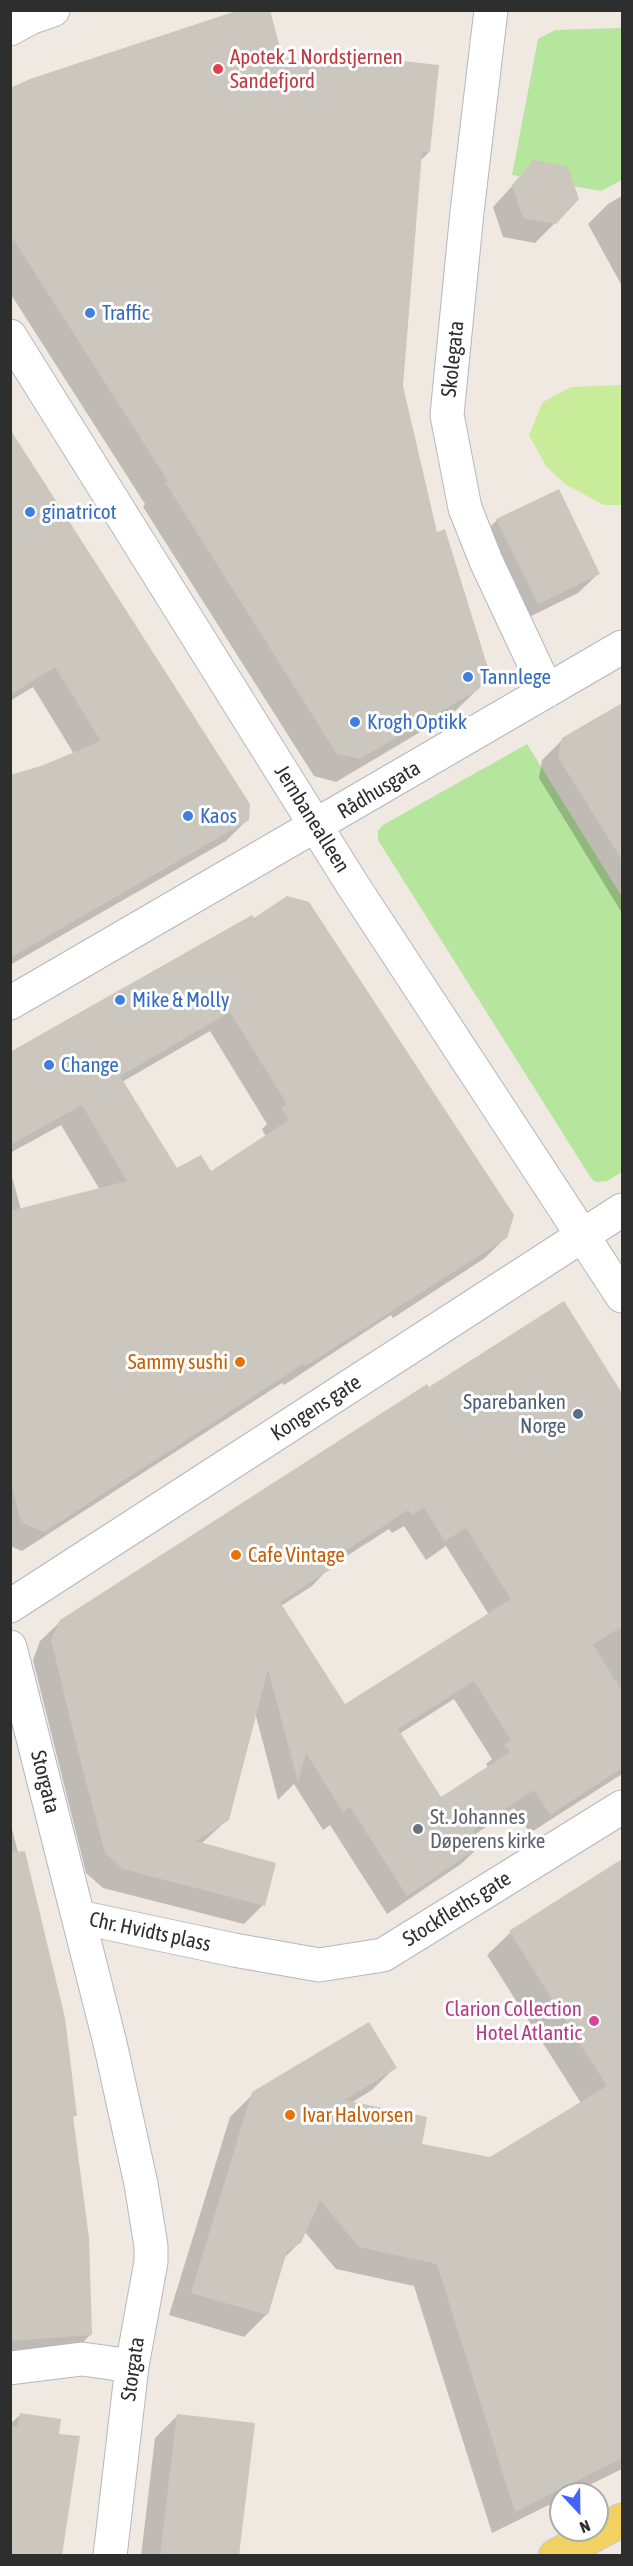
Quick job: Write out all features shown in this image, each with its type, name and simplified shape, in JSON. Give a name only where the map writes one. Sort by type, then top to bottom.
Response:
[{"type":"main road","points":[[555,2556],[622,2520]]},
{"type":"street","points":[[10,29],[30,18],[53,10]]},
{"type":"street","name":"Skolegata","points":[[491,10],[467,212],[447,415],[465,508],[486,561],[547,691]]},
{"type":"street","name":"Jernbanealleen","points":[[10,336],[316,827],[584,1234],[622,1296]]},
{"type":"street","name":"Rådhusgata","points":[[10,1003],[622,647]]},
{"type":"street","name":"Kongens gate","points":[[10,1606],[622,1209]]},
{"type":"street","name":"Storgata","points":[[10,1647],[79,1917]]},
{"type":"street","name":"Stockfleths gate","points":[[383,1955],[622,1807]]},
{"type":"street","name":"Chr. Hvidts plass","points":[[141,2184],[79,1917],[234,1950],[319,1965],[383,1955]]},
{"type":"street","name":"Storgata","points":[[110,2556],[132,2366],[151,2262],[141,2184]]},
{"type":"street","points":[[10,2368],[82,2359],[132,2366]]},
{"type":"green space","points":[[622,28],[622,180],[601,191],[512,175],[538,39],[555,30]]},
{"type":"green space","points":[[622,385],[622,505],[604,505],[565,484],[546,466],[529,435],[543,402],[571,387]]},
{"type":"green space","points":[[527,744],[622,897],[622,1172],[607,1181],[595,1182],[591,1178],[378,840],[378,831],[383,825]]},
{"type":"building","points":[[239,10],[270,10],[283,59],[295,55],[296,60],[320,52],[439,65],[430,152],[422,152],[403,386],[437,532],[445,529],[488,668],[479,689],[360,759],[337,754],[165,482],[168,481],[10,234],[10,88],[30,79]]},
{"type":"building","points":[[534,160],[568,167],[579,199],[556,224],[523,218],[512,185]]},
{"type":"building","points":[[10,429],[250,804],[249,820],[10,958],[10,775],[41,766],[101,741],[55,667],[10,695]]},
{"type":"building","points":[[559,489],[600,574],[538,604],[496,519]]},
{"type":"building","points":[[622,703],[622,860],[558,757],[562,738]]},
{"type":"building","points":[[287,896],[309,902],[514,1215],[507,1238],[305,1366],[303,1364],[44,1532],[21,1522],[10,1480],[10,1211],[127,1181],[82,1105],[10,1145],[10,1052],[252,915],[254,918]],"holes":[[[230,1012],[287,1104],[281,1108],[289,1120],[211,1171],[201,1155],[177,1168],[120,1076]]]},
{"type":"building","points":[[564,1301],[622,1393],[622,1626],[593,1645],[622,1691],[622,1768],[550,1815],[534,1790],[473,1830],[482,1845],[407,1896],[350,1807],[343,1812],[306,1753],[298,1782],[268,1669],[229,1820],[196,1841],[276,1863],[265,1906],[123,1869],[105,1853],[81,1763],[51,1640],[60,1620],[427,1384],[429,1387]],"holes":[[[424,1508],[445,1541],[466,1528],[511,1599],[345,1704],[280,1602],[334,1567],[330,1561],[408,1510],[412,1515]],[[474,1681],[511,1740],[504,1744],[510,1752],[441,1797],[398,1729]]]},
{"type":"building","points":[[25,1851],[65,2018],[77,2116],[73,2116],[89,2238],[92,2335],[10,2341],[10,1852]]},
{"type":"building","points":[[622,1859],[622,2458],[574,2482],[549,2482],[549,2495],[515,2512],[437,2264],[359,2247],[320,2200],[301,2243],[287,2251],[268,2315],[191,2293],[252,2092],[369,2022],[397,2068],[344,2100],[427,2117],[422,2144],[490,2157],[607,2086],[509,1931]]},
{"type":"building","points":[[20,2413],[61,2419],[59,2434],[80,2436],[62,2556],[10,2556],[10,2426],[17,2427]]},
{"type":"building","points":[[177,2414],[255,2423],[239,2556],[160,2556]]},
{"type":"place","name":"Apotek 1 Nordstjernen Sandefjord","points":[[218,69]]},
{"type":"place","name":"Traffic","points":[[90,313]]},
{"type":"place","name":"ginatricot","points":[[30,512]]},
{"type":"place","name":"Tannlege","points":[[468,677]]},
{"type":"place","name":"Krogh Optikk","points":[[355,722]]},
{"type":"place","name":"Kaos","points":[[188,816]]},
{"type":"place","name":"Mike & Molly","points":[[120,1000]]},
{"type":"place","name":"Change","points":[[49,1065]]},
{"type":"place","name":"Sammy sushi","points":[[240,1362]]},
{"type":"place","name":"Sparebanken Norge","points":[[578,1414]]},
{"type":"place","name":"Cafe Vintage","points":[[236,1555]]},
{"type":"place","name":"St. Johannes Døperens kirke","points":[[418,1829]]},
{"type":"place","name":"Clarion Collection Hotel Atlantic","points":[[594,2021]]},
{"type":"place","name":"Ivar Halvorsen","points":[[290,2115]]}]
